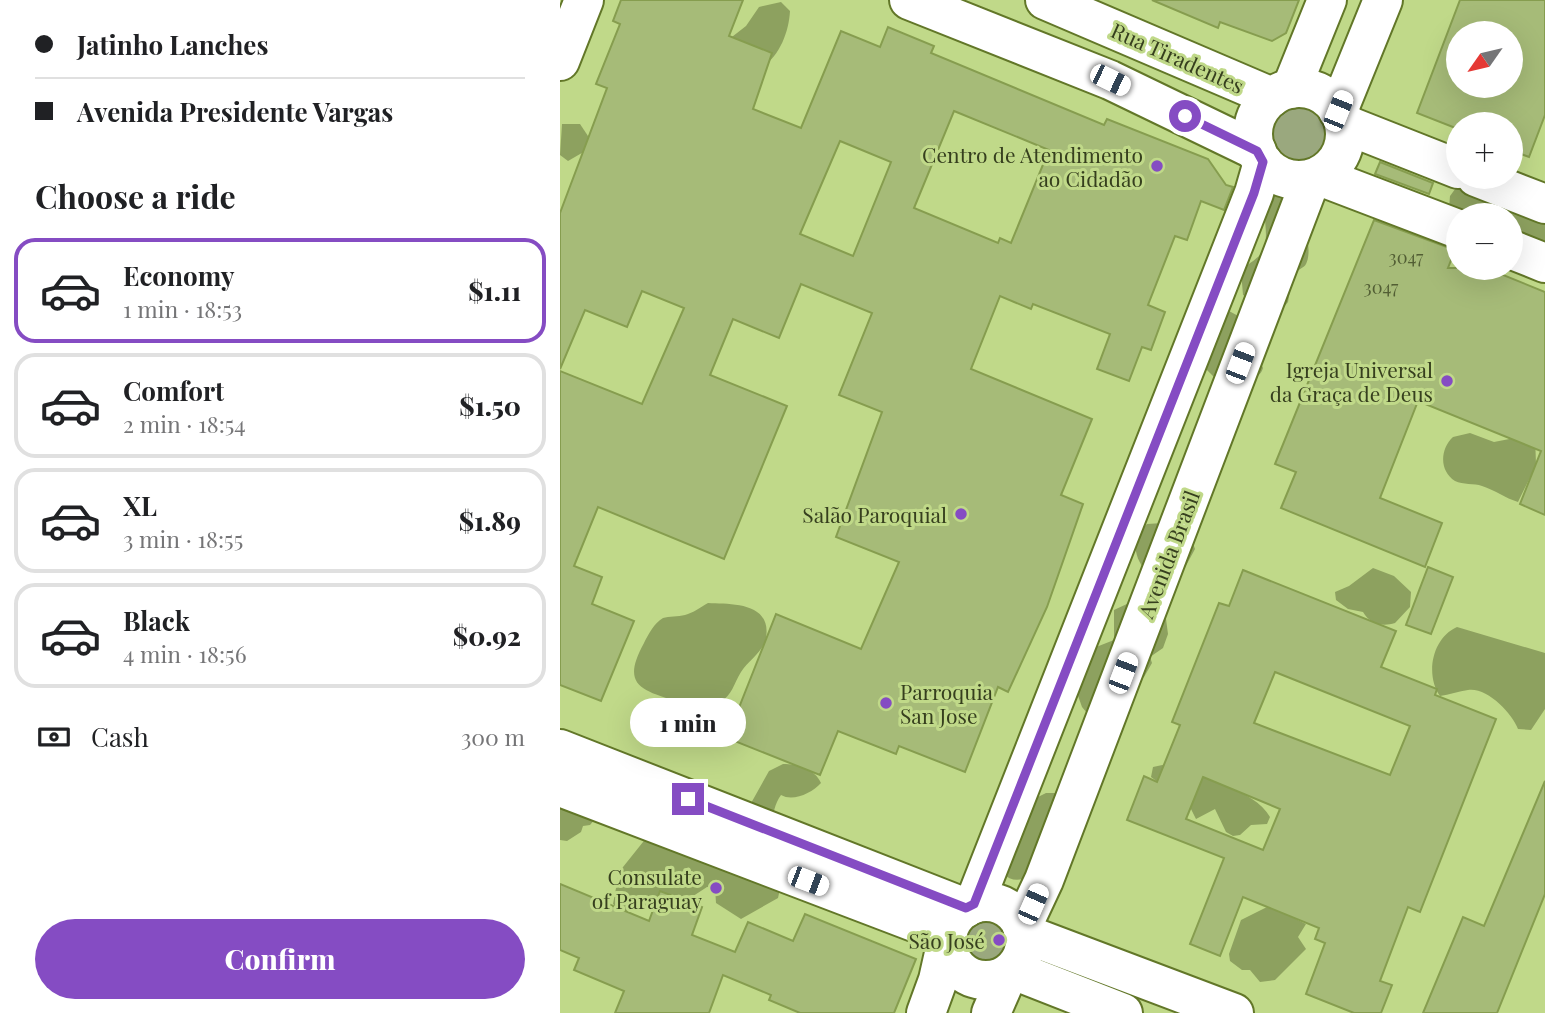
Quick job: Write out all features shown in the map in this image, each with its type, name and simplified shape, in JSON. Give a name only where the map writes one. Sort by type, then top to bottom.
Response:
[{"type":"main road","points":[[560,61],[584,0]]},
{"type":"main road","points":[[909,0],[1110,80],[1260,156],[1284,177],[1315,177],[1446,225]]},
{"type":"main road","name":"Rua Tiradentes","points":[[1045,0],[1282,93]]},
{"type":"main road","points":[[926,1013],[959,922],[1254,193],[1260,156],[1254,125],[1261,110],[1282,93],[1327,0]]},
{"type":"main road","points":[[1315,177],[1341,154],[1341,117],[1383,0]]},
{"type":"main road","points":[[1282,93],[1307,89],[1322,94],[1341,117],[1446,164]]},
{"type":"main road","name":"Avenida Brasil","points":[[1024,930],[1315,177]]},
{"type":"main road","points":[[1507,189],[1545,204]]},
{"type":"main road","points":[[1523,254],[1545,263]]},
{"type":"main road","points":[[560,749],[959,922]]},
{"type":"main road","points":[[560,787],[959,922]]},
{"type":"main road","points":[[1123,1013],[1010,972],[988,980],[967,975],[952,960],[959,922],[993,902],[1006,907],[1024,930],[1234,1013]]},
{"type":"main road","points":[[991,1013],[1010,972],[1023,953],[1024,930]]},
{"type":"green space","points":[[781,2],[790,11],[788,27],[779,50],[762,67],[728,40],[746,26],[759,7]]},
{"type":"green space","points":[[1299,106],[1316,111],[1324,119],[1329,136],[1324,153],[1316,161],[1299,166],[1282,161],[1274,153],[1269,136],[1274,119],[1282,111]]},
{"type":"green space","points":[[562,124],[580,124],[590,139],[587,150],[568,161],[560,155]]},
{"type":"green space","points":[[1523,176],[1545,183],[1545,273],[1523,270],[1523,203],[1449,203],[1450,196],[1455,189],[1523,189]]},
{"type":"green space","points":[[1280,192],[1293,204],[1304,224],[1308,256],[1304,267],[1293,274],[1288,302],[1279,313],[1243,295],[1241,271],[1262,252],[1266,235],[1267,204]]},
{"type":"green space","points":[[1229,311],[1242,318],[1263,368],[1251,379],[1218,381],[1205,368],[1215,315]]},
{"type":"green space","points":[[1470,433],[1494,442],[1535,434],[1536,465],[1518,502],[1482,486],[1455,481],[1446,472],[1443,460],[1449,442],[1453,437]]},
{"type":"green space","points":[[1163,523],[1190,535],[1195,549],[1182,573],[1167,583],[1141,565],[1135,543],[1136,534],[1147,524]]},
{"type":"green space","points":[[1373,568],[1394,576],[1411,592],[1410,607],[1395,623],[1377,624],[1363,612],[1348,609],[1336,600],[1335,592],[1349,586]]},
{"type":"green space","points":[[708,603],[748,607],[763,617],[766,626],[764,643],[741,672],[730,693],[710,706],[689,705],[654,694],[638,684],[634,668],[637,657],[654,626],[663,618],[688,614]]},
{"type":"green space","points":[[1129,603],[1155,607],[1166,619],[1168,634],[1163,648],[1150,657],[1152,663],[1144,677],[1087,713],[1082,707],[1071,676],[1086,651],[1114,640],[1114,610]]},
{"type":"green space","points":[[1457,627],[1545,653],[1545,709],[1531,730],[1518,729],[1498,702],[1475,690],[1440,696],[1433,678],[1434,658],[1442,639]]},
{"type":"green space","points":[[783,764],[805,768],[815,774],[821,783],[802,795],[781,795],[775,807],[773,832],[780,885],[778,898],[741,919],[716,903],[715,888],[707,887],[681,904],[637,907],[624,914],[613,904],[619,872],[647,837],[750,805],[769,771]]},
{"type":"green space","points":[[1167,764],[1239,791],[1262,807],[1270,817],[1267,824],[1251,825],[1240,835],[1233,836],[1226,832],[1215,809],[1196,819],[1189,805],[1151,777],[1153,767]]},
{"type":"green space","points":[[560,782],[595,819],[567,841],[560,840]]},
{"type":"green space","points":[[1046,793],[1056,793],[1062,797],[1029,876],[1018,880],[1009,878],[1002,873],[1034,799]]},
{"type":"green space","points":[[1269,906],[1306,924],[1298,937],[1306,949],[1275,980],[1260,982],[1250,970],[1242,970],[1230,961],[1229,954],[1241,920]]},
{"type":"green space","points":[[986,915],[996,917],[1004,923],[1010,931],[1010,951],[1004,959],[996,965],[986,967],[976,965],[968,959],[962,951],[960,941],[962,931],[968,923],[976,917]]},
{"type":"building","points":[[621,0],[743,0],[729,36],[772,53],[753,109],[801,128],[841,31],[880,47],[888,27],[934,46],[931,53],[1104,125],[1107,119],[1208,159],[1226,185],[1233,187],[1224,210],[1201,201],[1187,240],[1175,236],[1148,305],[1165,312],[1151,350],[1142,347],[1129,381],[1097,369],[1110,334],[1033,304],[1031,309],[1000,296],[971,369],[1092,419],[1061,495],[1083,504],[1047,607],[1008,692],[998,687],[965,772],[899,746],[896,754],[838,731],[820,775],[727,738],[776,614],[861,649],[899,562],[836,537],[882,412],[839,395],[872,313],[801,284],[779,338],[733,319],[710,375],[787,406],[724,559],[598,507],[574,566],[602,577],[592,604],[634,621],[601,701],[560,685],[560,371],[642,404],[684,308],[642,291],[627,327],[585,310],[560,369],[560,213],[607,88],[596,84],[620,24],[613,21]],"holes":[[[954,111],[1049,150],[1011,243],[1000,238],[998,243],[914,208]],[[840,141],[891,162],[853,256],[800,234]]]},
{"type":"building","points":[[1152,0],[1299,0],[1286,33],[1272,41],[1220,22],[1218,28]]},
{"type":"building","points":[[1460,0],[1545,0],[1545,115],[1529,157],[1523,155],[1523,112],[1446,112],[1446,124],[1417,113],[1446,37],[1446,98],[1523,98],[1523,21],[1452,21]]},
{"type":"building","points":[[1380,162],[1433,183],[1429,194],[1375,174]]},
{"type":"building","points":[[1374,220],[1446,247],[1446,280],[1516,280],[1545,292],[1545,515],[1520,504],[1541,451],[1418,401],[1380,498],[1442,523],[1425,567],[1281,508],[1296,472],[1275,464]]},
{"type":"building","points":[[1428,567],[1453,577],[1431,634],[1406,625]]},
{"type":"building","points":[[1243,570],[1396,631],[1381,667],[1437,689],[1435,695],[1496,719],[1420,912],[1408,907],[1380,981],[1392,985],[1381,1013],[1354,1013],[1306,994],[1325,943],[1315,939],[1319,928],[1243,897],[1220,956],[1190,944],[1224,858],[1127,820],[1144,776],[1157,782],[1180,725],[1172,722],[1219,603],[1229,606]],"holes":[[[1275,672],[1410,726],[1390,775],[1254,723]],[[1203,777],[1280,809],[1263,850],[1186,819]]]},
{"type":"building","points":[[1545,781],[1545,894],[1497,1013],[1423,1013],[1463,917],[1484,926]]},
{"type":"building","points":[[560,884],[649,921],[660,891],[702,907],[692,935],[735,952],[748,922],[793,941],[805,914],[916,959],[894,1013],[800,1013],[769,1000],[771,995],[723,975],[709,1013],[615,1013],[624,991],[574,970],[579,958],[560,950]]},
{"type":"place","name":"Centro de Atendimento ao Cidadão","points":[[1157,166]]},
{"type":"place","name":"Igreja Universal da Graça de Deus","points":[[1447,381]]},
{"type":"place","name":"Salão Paroquial","points":[[961,514]]},
{"type":"place","name":"Parroquia San Jose","points":[[886,703]]},
{"type":"place","name":"Consulate of Paraguay","points":[[716,888]]},
{"type":"place","name":"São José","points":[[999,940]]},
{"type":"route","points":[[688,799],[966,908],[974,904],[1254,193],[1263,162],[1257,151],[1185,116]]}]
